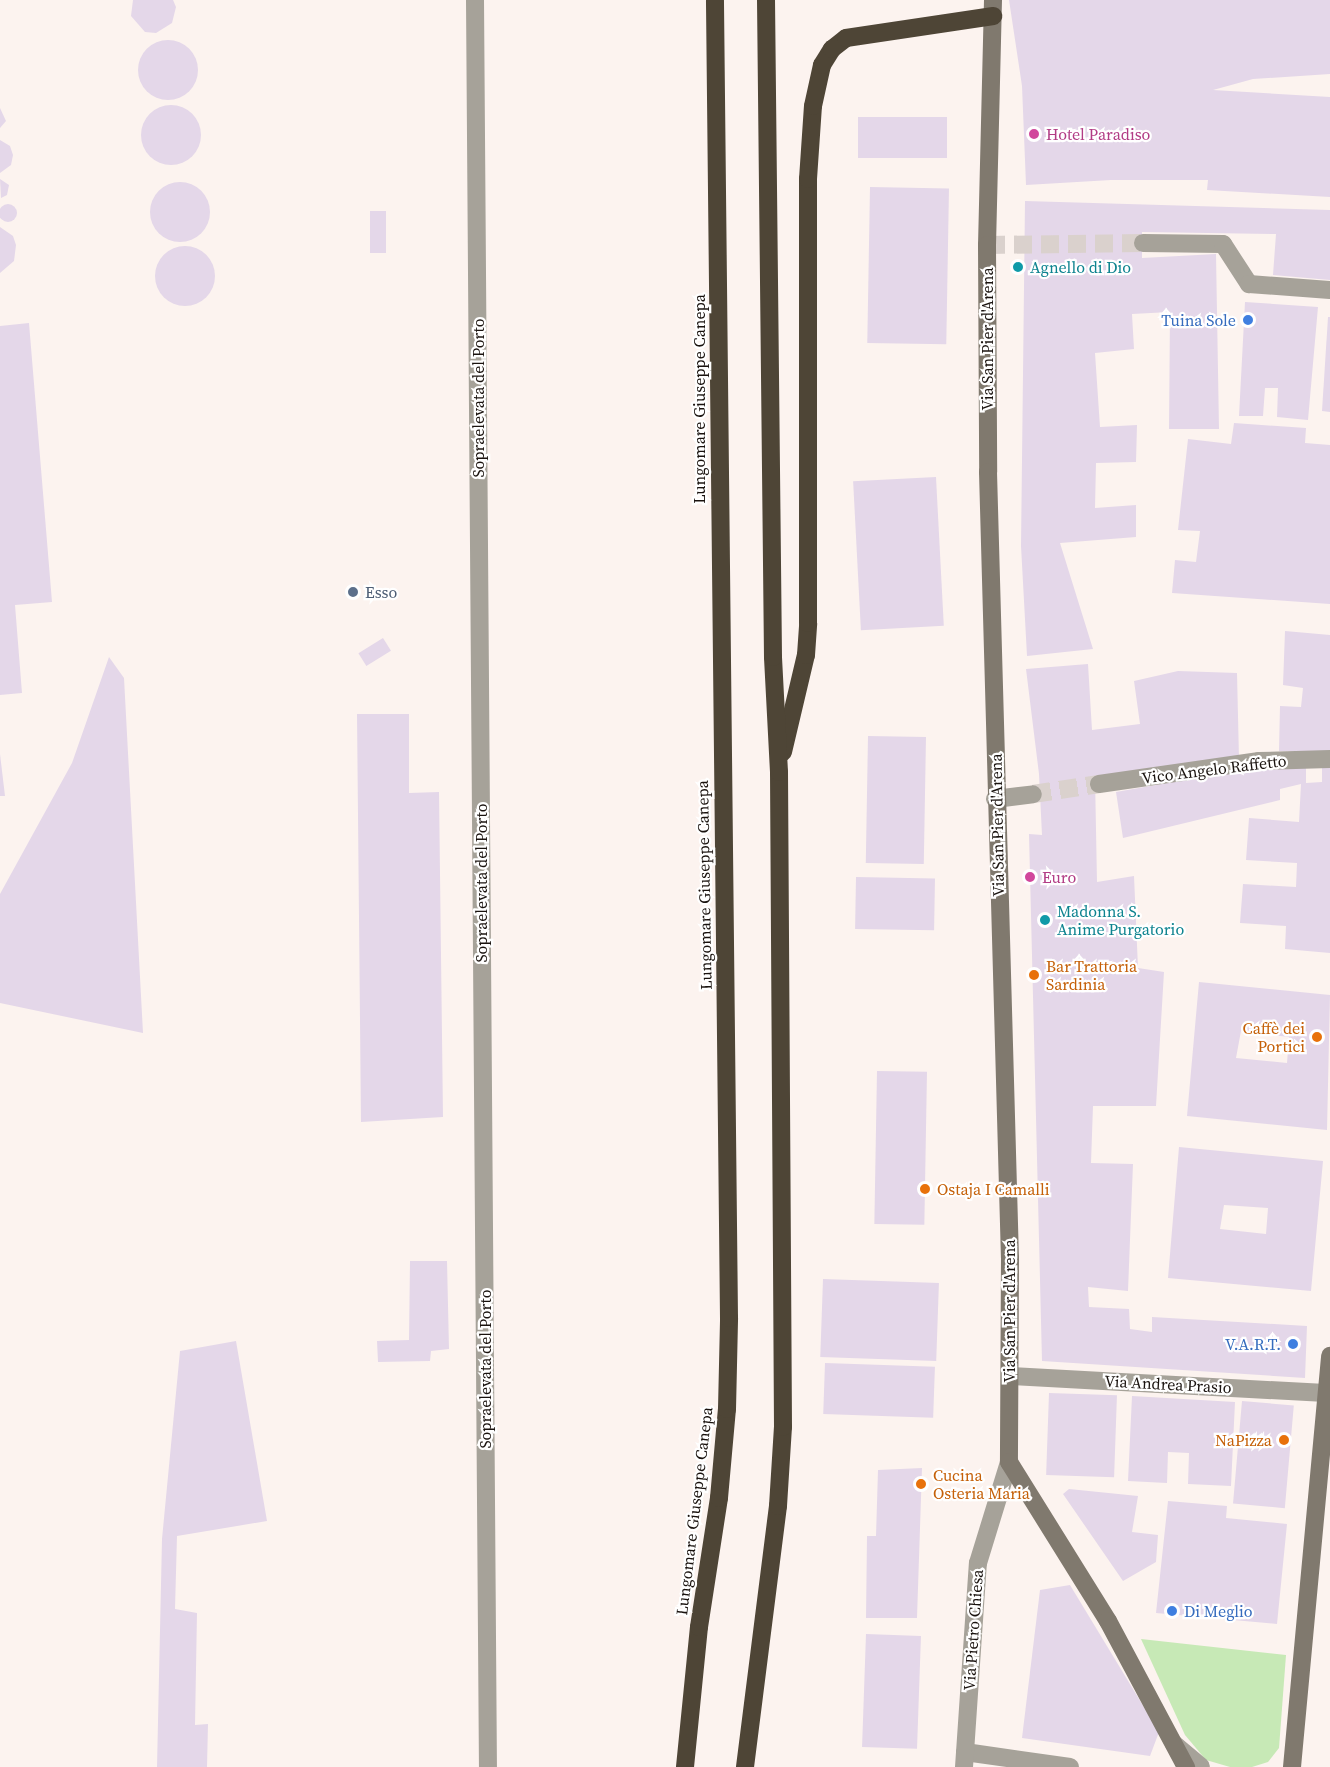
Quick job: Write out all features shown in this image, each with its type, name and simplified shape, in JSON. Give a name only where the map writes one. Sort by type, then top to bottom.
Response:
[{"type":"highway","name":"Lungomare Giuseppe Canepa","points":[[685,1767],[699,1627],[721,1476],[729,1329],[715,0]]},
{"type":"highway","points":[[745,1767],[778,1506],[783,1427],[779,772],[772,657],[766,0]]},
{"type":"highway","points":[[779,772],[806,655],[808,623],[808,179],[813,106],[822,64],[832,49],[846,38],[993,8]]},
{"type":"street","name":"Sopraelevata del Porto","points":[[475,0],[488,1767]]},
{"type":"street","name":"Via San Pier d'Arena","points":[[993,8],[987,257],[995,799],[1010,1376],[1009,1462]]},
{"type":"street","points":[[1143,243],[1223,244],[1249,284],[1330,290]]},
{"type":"street","name":"Vico Angelo Raffetto","points":[[1099,784],[1258,761],[1330,759]]},
{"type":"street","points":[[995,799],[1033,794]]},
{"type":"street","points":[[1288,1763],[1303,1647],[1330,1356]]},
{"type":"street","name":"Via Andrea Prasio","points":[[1010,1376],[1326,1393]]},
{"type":"street","points":[[1009,1462],[1108,1622],[1186,1767]]},
{"type":"street","name":"Via Pietro Chiesa","points":[[965,1760],[978,1563],[1009,1462]]},
{"type":"street","points":[[1173,1742],[1201,1767]]},
{"type":"street","points":[[965,1760],[1071,1767]]},
{"type":"green space","points":[[1141,1639],[1286,1655],[1279,1748],[1268,1762],[1252,1767],[1230,1767],[1206,1760],[1185,1735]]},
{"type":"building","points":[[133,0],[173,0],[176,7],[172,23],[156,33],[145,32],[131,16]]},
{"type":"building","points":[[1009,0],[1330,0],[1330,74],[1253,79],[1213,90],[1330,97],[1330,197],[1207,190],[1208,180],[1111,180],[1026,185],[1022,86]]},
{"type":"building","points":[[162,40],[174,40],[185,45],[193,53],[198,70],[196,82],[185,95],[174,100],[162,100],[151,95],[143,87],[138,76],[138,64],[143,53],[151,45]]},
{"type":"building","points":[[165,105],[177,105],[188,110],[196,118],[201,135],[199,147],[188,160],[177,165],[165,165],[154,160],[146,152],[141,141],[141,129],[146,118],[154,110]]},
{"type":"building","points":[[0,108],[6,121],[0,128]]},
{"type":"building","points":[[858,117],[947,117],[947,158],[858,158]]},
{"type":"building","points":[[0,140],[10,146],[13,155],[11,165],[0,173]]},
{"type":"building","points":[[0,179],[9,185],[7,195],[1,198]]},
{"type":"building","points":[[174,182],[186,182],[197,187],[205,195],[210,212],[208,224],[197,237],[186,242],[174,242],[163,237],[155,229],[150,218],[150,206],[155,195],[163,187]]},
{"type":"building","points":[[870,187],[949,188],[946,344],[867,343]]},
{"type":"building","points":[[1025,201],[1330,210],[1330,280],[1273,275],[1276,234],[1142,232],[1142,258],[1216,254],[1219,429],[1169,429],[1170,312],[1132,314],[1134,349],[1095,353],[1100,427],[1137,425],[1136,462],[1096,463],[1095,508],[1136,505],[1136,537],[1060,543],[1093,649],[1027,656],[1021,546]]},
{"type":"building","points":[[8,204],[14,207],[17,213],[14,219],[8,222],[2,219],[-1,213],[2,207]]},
{"type":"building","points":[[370,211],[386,211],[386,253],[370,253]]},
{"type":"building","points":[[0,227],[13,236],[16,245],[14,261],[0,273]]},
{"type":"building","points":[[179,246],[191,246],[202,251],[210,259],[215,276],[213,288],[202,301],[191,306],[179,306],[168,301],[160,293],[155,282],[155,270],[160,259],[168,251]]},
{"type":"building","points":[[1245,302],[1318,307],[1308,420],[1277,417],[1278,388],[1265,388],[1263,416],[1239,416]]},
{"type":"building","points":[[1328,317],[1330,317],[1330,412],[1322,411]]},
{"type":"building","points":[[29,323],[52,602],[15,605],[22,693],[0,695],[0,326]]},
{"type":"building","points":[[1234,423],[1306,428],[1305,443],[1330,445],[1330,604],[1172,593],[1175,560],[1196,562],[1200,531],[1178,530],[1188,439],[1231,444]]},
{"type":"building","points":[[936,477],[944,626],[861,630],[853,481]]},
{"type":"building","points":[[1285,631],[1330,635],[1330,753],[1279,751],[1280,706],[1301,707],[1303,688],[1283,685]]},
{"type":"building","points":[[383,638],[391,651],[366,666],[358,653]]},
{"type":"building","points":[[109,657],[124,678],[143,1033],[0,1003],[0,894],[72,763]]},
{"type":"building","points":[[1088,664],[1092,730],[1140,724],[1134,681],[1178,671],[1237,673],[1239,759],[1095,777],[1097,882],[1134,876],[1138,968],[1164,972],[1156,1106],[1093,1106],[1091,1163],[1133,1164],[1128,1291],[1088,1287],[1089,1307],[1129,1309],[1130,1329],[1152,1332],[1152,1317],[1307,1326],[1305,1378],[1042,1361],[1029,834],[1042,835],[1039,774],[1026,669]]},
{"type":"building","points":[[357,714],[409,714],[409,793],[439,792],[443,1117],[361,1122]]},
{"type":"building","points":[[868,736],[926,737],[924,864],[866,863]]},
{"type":"building","points":[[0,754],[5,796],[0,796]]},
{"type":"building","points":[[1306,765],[1306,783],[1322,782],[1322,767],[1330,766],[1330,953],[1285,949],[1286,926],[1240,923],[1243,884],[1296,887],[1297,863],[1246,860],[1249,818],[1299,822],[1301,784],[1280,789],[1280,800],[1123,838],[1116,792],[1252,768]]},
{"type":"building","points":[[856,877],[935,878],[934,930],[855,929]]},
{"type":"building","points":[[1199,982],[1330,995],[1327,1130],[1187,1116]],"holes":[[[1241,1031],[1289,1037],[1287,1063],[1236,1058]]]},
{"type":"building","points":[[877,1071],[927,1072],[924,1225],[874,1224]]},
{"type":"building","points":[[1179,1147],[1323,1161],[1311,1291],[1168,1278]],"holes":[[[1224,1205],[1268,1208],[1266,1234],[1220,1229]]]},
{"type":"building","points":[[410,1261],[447,1261],[449,1349],[431,1351],[430,1361],[378,1362],[377,1341],[409,1340]]},
{"type":"building","points":[[823,1279],[939,1283],[936,1361],[820,1357]]},
{"type":"building","points":[[236,1341],[267,1521],[177,1536],[175,1609],[197,1613],[195,1725],[208,1724],[207,1767],[157,1767],[162,1539],[180,1351]]},
{"type":"building","points":[[825,1363],[935,1367],[933,1418],[823,1414]]},
{"type":"building","points":[[1049,1393],[1117,1395],[1114,1477],[1046,1475]]},
{"type":"building","points":[[1132,1396],[1235,1402],[1231,1486],[1188,1484],[1189,1453],[1168,1452],[1167,1483],[1128,1481]]},
{"type":"building","points":[[1242,1401],[1294,1406],[1285,1508],[1233,1504]]},
{"type":"building","points":[[922,1468],[917,1618],[866,1618],[867,1536],[876,1536],[878,1470]]},
{"type":"building","points":[[1069,1489],[1138,1496],[1132,1532],[1158,1535],[1156,1562],[1123,1581],[1063,1494]]},
{"type":"building","points":[[1168,1501],[1227,1506],[1226,1518],[1287,1524],[1277,1624],[1156,1613]]},
{"type":"building","points":[[1070,1585],[1159,1732],[1150,1756],[1022,1738],[1040,1590]]},
{"type":"building","points":[[866,1634],[921,1636],[917,1749],[862,1747]]},
{"type":"tunnel","points":[[987,245],[1143,243]]},
{"type":"tunnel","points":[[1033,794],[1099,784]]},
{"type":"place","name":"Hotel Paradiso","points":[[1034,134]]},
{"type":"place","name":"Agnello di Dio","points":[[1018,267]]},
{"type":"place","name":"Tuina Sole","points":[[1248,320]]},
{"type":"place","name":"Esso","points":[[353,592]]},
{"type":"place","name":"Euro","points":[[1030,877]]},
{"type":"place","name":"Madonna S. Anime Purgatorio","points":[[1045,920]]},
{"type":"place","name":"Bar Trattoria Sardinia","points":[[1034,975]]},
{"type":"place","name":"Caffè dei Portici","points":[[1317,1037]]},
{"type":"place","name":"Ostaja I Camalli","points":[[925,1189]]},
{"type":"place","name":"V.A.R.T.","points":[[1293,1344]]},
{"type":"place","name":"NaPizza","points":[[1284,1440]]},
{"type":"place","name":"Cucina Osteria Maria","points":[[921,1484]]},
{"type":"place","name":"Di Meglio","points":[[1172,1611]]}]
